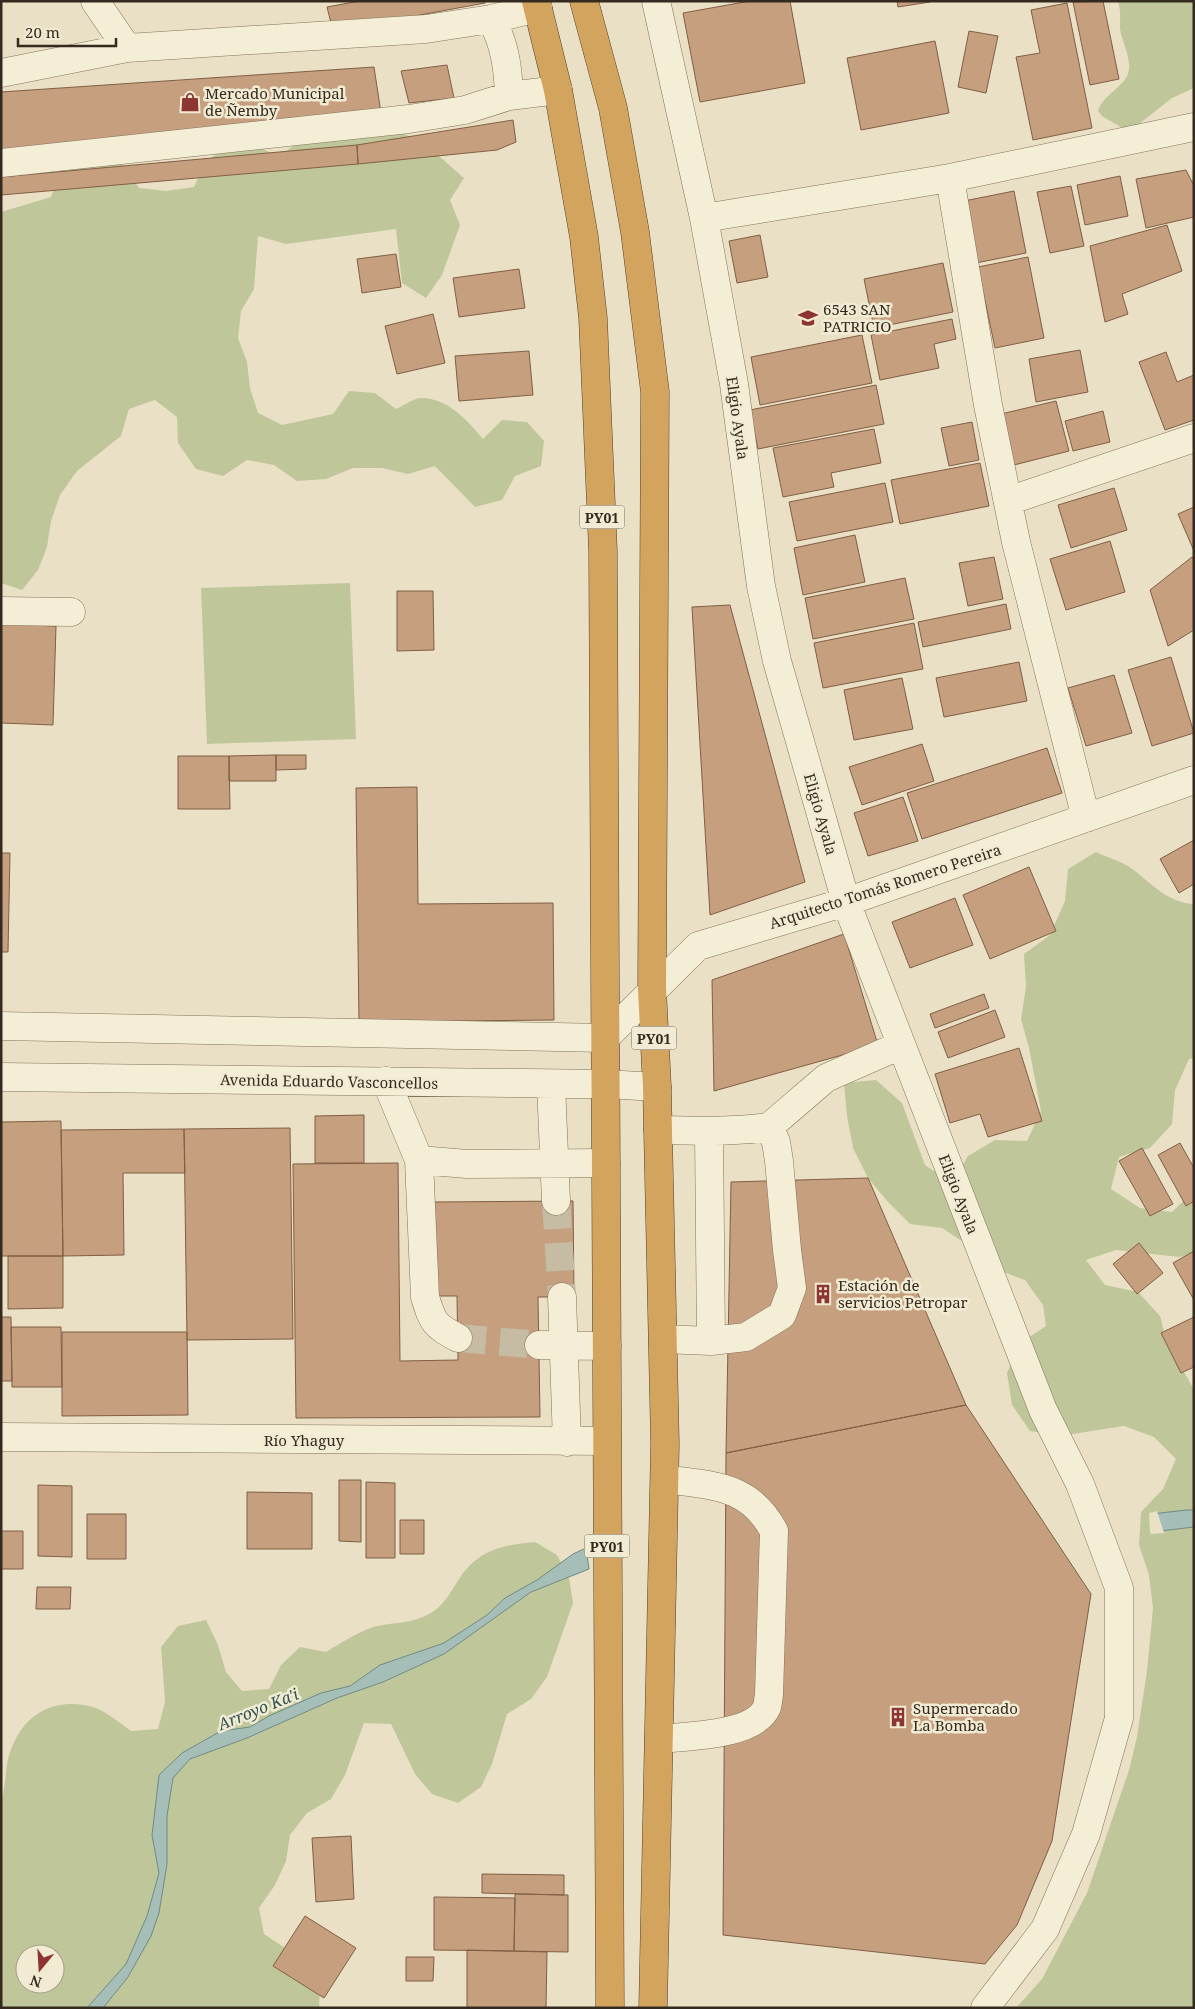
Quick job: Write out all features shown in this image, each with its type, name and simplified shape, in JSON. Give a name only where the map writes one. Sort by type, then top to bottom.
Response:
[{"type":"highway","name":"PY01","points":[[584,1],[613,108],[635,232],[655,392],[652,989],[657,1087],[665,1479],[653,2008]]},
{"type":"highway","name":"PY01","points":[[537,4],[558,90],[584,237],[593,318],[604,551],[610,2008]]},
{"type":"street","points":[[95,1],[127,48]]},
{"type":"street","name":"Eligio Ayala","points":[[656,1],[704,218],[734,384],[761,586],[777,661],[846,902],[1043,1410],[1080,1484],[1119,1588],[1119,1718],[1086,1834],[1045,1929],[985,2008]]},
{"type":"street","points":[[1,73],[127,48],[426,29],[491,19],[537,4]]},
{"type":"street","points":[[491,19],[500,35],[505,50],[509,96]]},
{"type":"street","points":[[1,163],[409,119],[465,110],[509,96],[558,90]]},
{"type":"street","points":[[704,218],[950,178],[1194,126]]},
{"type":"street","points":[[950,178],[988,405],[1016,542],[1086,818]]},
{"type":"street","points":[[1008,501],[1194,438]]},
{"type":"street","points":[[1,611],[71,612]]},
{"type":"street","name":"Arquitecto Tomás Romero Pereira","points":[[605,1038],[652,989],[698,946],[846,902],[1194,780]]},
{"type":"street","points":[[1,1026],[605,1038]]},
{"type":"street","points":[[658,1130],[709,1132],[769,1126],[826,1078],[901,1045]]},
{"type":"street","name":"Avenida Eduardo Vasconcellos","points":[[1,1077],[605,1084],[657,1087]]},
{"type":"street","points":[[386,1082],[419,1160],[425,1297],[430,1314],[438,1327],[458,1338]]},
{"type":"street","points":[[551,1084],[556,1201]]},
{"type":"street","points":[[663,1339],[711,1341],[746,1337],[782,1314],[792,1288],[779,1161],[776,1142],[769,1126]]},
{"type":"street","points":[[709,1132],[711,1341]]},
{"type":"street","points":[[419,1160],[467,1164],[606,1163]]},
{"type":"street","points":[[562,1297],[552,1345],[567,1442]]},
{"type":"street","points":[[552,1345],[606,1346]]},
{"type":"street","name":"Río Yhaguy","points":[[1,1437],[607,1441]]},
{"type":"street","points":[[659,1739],[735,1730],[754,1721],[766,1708],[769,1696],[774,1531],[768,1519],[757,1506],[742,1495],[720,1487],[665,1479]]},
{"type":"green space","points":[[1118,1],[1194,1],[1194,88],[1172,98],[1129,132],[1102,116],[1098,111],[1103,102],[1123,82],[1128,72],[1129,60],[1120,29]]},
{"type":"green space","points":[[378,122],[424,143],[464,178],[450,200],[460,225],[442,275],[426,298],[402,283],[396,229],[286,244],[258,236],[254,289],[241,311],[238,338],[247,362],[250,388],[258,413],[282,425],[333,414],[349,391],[375,393],[396,409],[418,398],[431,399],[456,411],[483,439],[502,420],[527,422],[544,441],[541,466],[515,476],[502,500],[475,507],[435,466],[408,474],[382,468],[353,468],[326,479],[297,481],[274,465],[247,460],[223,476],[196,469],[178,443],[177,417],[155,400],[129,409],[121,436],[77,471],[60,495],[51,521],[47,547],[38,570],[22,590],[1,583],[1,212],[51,197],[61,171],[81,154],[106,152],[124,166],[139,188],[166,191],[194,187],[205,163],[226,146],[253,144],[279,157],[300,140]]},
{"type":"green space","points":[[350,583],[356,739],[207,744],[201,588]]},
{"type":"green space","points":[[1096,852],[1128,866],[1158,890],[1175,900],[1194,904],[1194,1058],[1189,1059],[1175,1090],[1172,1124],[1150,1148],[1119,1157],[1111,1189],[1140,1208],[1172,1212],[1194,1191],[1194,1253],[1179,1257],[1116,1250],[1086,1260],[1105,1285],[1138,1292],[1160,1316],[1168,1348],[1194,1390],[1194,2008],[1016,2008],[1042,1979],[1087,1893],[1129,1770],[1137,1737],[1147,1671],[1153,1608],[1149,1575],[1139,1545],[1141,1512],[1163,1489],[1176,1459],[1154,1437],[1124,1426],[1060,1436],[1030,1431],[1012,1405],[1007,1373],[1019,1344],[1046,1326],[1043,1305],[1025,1280],[990,1267],[968,1245],[942,1228],[910,1224],[888,1202],[868,1178],[853,1148],[847,1116],[844,1083],[876,1080],[902,1103],[925,1165],[952,1183],[968,1156],[995,1140],[1027,1141],[1041,1111],[1029,1048],[1021,1019],[1026,987],[1024,954],[1050,935],[1065,901],[1068,869]]},
{"type":"green space","points":[[535,1542],[557,1555],[569,1578],[573,1603],[547,1677],[531,1699],[507,1714],[492,1764],[481,1787],[458,1803],[432,1794],[415,1774],[391,1724],[364,1723],[345,1775],[331,1799],[307,1813],[290,1835],[286,1861],[275,1885],[259,1908],[264,1934],[285,1948],[320,1988],[319,2008],[1,2008],[1,1801],[12,1746],[26,1724],[45,1710],[70,1704],[97,1708],[131,1731],[158,1729],[165,1702],[161,1647],[178,1626],[206,1620],[218,1645],[226,1672],[242,1691],[269,1689],[281,1665],[300,1647],[326,1652],[373,1627],[409,1621],[429,1614],[440,1606],[463,1573],[478,1558],[495,1549]]},
{"type":"water","points":[[1194,1510],[1194,1527],[1152,1532],[1151,1514]]},
{"type":"water","points":[[586,1548],[589,1569],[531,1592],[444,1654],[383,1682],[337,1698],[247,1738],[190,1759],[173,1778],[167,1816],[167,1864],[159,1913],[151,1936],[128,1977],[103,2008],[87,2008],[126,1964],[147,1916],[159,1873],[152,1835],[159,1775],[182,1753],[221,1731],[250,1727],[269,1716],[321,1693],[350,1686],[380,1665],[444,1643],[487,1615],[505,1598],[537,1580],[573,1554]]},
{"type":"pier","points":[[1157,1511],[1164,1533],[1151,1534],[1149,1513]]},
{"type":"building","points":[[360,1],[485,1],[485,3],[333,31],[327,7]]},
{"type":"building","points":[[750,1],[790,1],[805,83],[700,102],[683,13]]},
{"type":"building","points":[[897,1],[930,1],[930,2],[898,7]]},
{"type":"building","points":[[1103,1],[1119,79],[1090,85],[1073,2]]},
{"type":"building","points":[[1067,3],[1092,128],[1033,140],[1016,57],[1040,53],[1031,10]]},
{"type":"building","points":[[969,31],[998,36],[986,93],[958,87]]},
{"type":"building","points":[[935,41],[949,113],[861,130],[847,58]]},
{"type":"building","points":[[447,65],[454,98],[409,103],[401,71]]},
{"type":"building","name":"Mercado Municipal de Ñemby","points":[[374,67],[381,113],[1,151],[1,92]]},
{"type":"building","points":[[513,120],[516,142],[497,150],[358,164],[357,145]]},
{"type":"building","points":[[357,145],[358,164],[1,195],[1,177]]},
{"type":"building","points":[[1186,170],[1194,186],[1194,217],[1146,228],[1136,179]]},
{"type":"building","points":[[1120,176],[1128,216],[1085,225],[1077,185]]},
{"type":"building","points":[[1071,186],[1084,246],[1050,253],[1037,192]]},
{"type":"building","points":[[1014,191],[1026,253],[976,263],[964,201]]},
{"type":"building","points":[[1167,225],[1182,271],[1122,294],[1128,314],[1105,322],[1090,246]]},
{"type":"building","points":[[760,235],[768,277],[737,283],[729,241]]},
{"type":"building","points":[[396,254],[401,287],[362,293],[357,259]]},
{"type":"building","points":[[1028,257],[1044,338],[995,348],[978,267]]},
{"type":"building","points":[[943,263],[953,312],[874,328],[864,279]]},
{"type":"building","points":[[519,269],[525,308],[459,317],[453,278]]},
{"type":"building","points":[[433,314],[445,363],[397,374],[385,326]]},
{"type":"building","points":[[952,319],[956,339],[934,344],[939,368],[880,380],[871,335]]},
{"type":"building","points":[[862,335],[872,383],[760,405],[751,357]]},
{"type":"building","points":[[1080,350],[1088,392],[1036,402],[1029,359]]},
{"type":"building","points":[[529,351],[533,395],[459,401],[455,356]]},
{"type":"building","points":[[1166,352],[1177,382],[1194,375],[1194,420],[1165,430],[1139,362]]},
{"type":"building","points":[[876,385],[884,424],[758,449],[750,410]]},
{"type":"building","points":[[1056,401],[1069,451],[1014,465],[1001,414]]},
{"type":"building","points":[[1103,411],[1110,442],[1073,451],[1065,421]]},
{"type":"building","points":[[972,422],[979,460],[949,466],[941,428]]},
{"type":"building","points":[[874,429],[881,463],[831,473],[834,487],[783,497],[773,448]]},
{"type":"building","points":[[980,463],[989,506],[900,524],[891,480]]},
{"type":"building","points":[[885,483],[893,522],[797,541],[789,502]]},
{"type":"building","points":[[1114,488],[1127,530],[1071,548],[1058,505]]},
{"type":"building","points":[[1194,507],[1194,551],[1178,514]]},
{"type":"building","points":[[855,535],[865,582],[803,595],[794,548]]},
{"type":"building","points":[[1110,541],[1125,592],[1066,610],[1050,559]]},
{"type":"building","points":[[994,557],[1003,599],[968,606],[959,563]]},
{"type":"building","points":[[1192,557],[1194,560],[1194,630],[1168,646],[1150,590]]},
{"type":"building","points":[[905,578],[914,619],[813,639],[805,598]]},
{"type":"building","points":[[397,591],[433,591],[434,650],[397,651]]},
{"type":"building","points":[[1006,604],[1011,629],[923,647],[918,622]]},
{"type":"building","points":[[730,605],[805,882],[710,915],[692,607]]},
{"type":"building","points":[[914,623],[923,669],[823,688],[814,643]]},
{"type":"building","points":[[1,624],[56,626],[53,725],[1,723]]},
{"type":"building","points":[[1171,657],[1194,733],[1152,746],[1128,670]]},
{"type":"building","points":[[1019,662],[1027,701],[944,717],[936,678]]},
{"type":"building","points":[[1114,675],[1132,733],[1086,746],[1068,688]]},
{"type":"building","points":[[902,678],[913,729],[854,740],[844,690]]},
{"type":"building","points":[[922,744],[934,781],[862,805],[849,767]]},
{"type":"building","points":[[1047,748],[1062,793],[922,839],[907,793]]},
{"type":"building","points":[[276,755],[306,755],[306,769],[276,770]]},
{"type":"building","points":[[276,755],[276,781],[229,781],[229,756]]},
{"type":"building","points":[[178,756],[229,756],[230,809],[178,809]]},
{"type":"building","points":[[417,787],[418,904],[553,903],[554,1020],[359,1022],[356,788]]},
{"type":"building","points":[[903,797],[918,841],[868,856],[854,813]]},
{"type":"building","points":[[1194,840],[1194,884],[1179,893],[1160,859]]},
{"type":"building","points":[[1,853],[10,853],[8,952],[1,952]]},
{"type":"building","points":[[1029,867],[1056,931],[990,959],[963,895]]},
{"type":"building","points":[[955,898],[973,945],[910,968],[892,922]]},
{"type":"building","points":[[844,934],[878,1045],[714,1091],[712,980]]},
{"type":"building","points":[[984,994],[989,1008],[935,1028],[930,1014]]},
{"type":"building","points":[[995,1010],[1005,1037],[948,1058],[938,1032]]},
{"type":"building","points":[[1019,1048],[1042,1121],[988,1137],[980,1114],[950,1123],[935,1074]]},
{"type":"building","points":[[364,1115],[364,1163],[315,1163],[315,1116]]},
{"type":"building","points":[[61,1121],[63,1256],[1,1256],[1,1122]]},
{"type":"building","points":[[290,1128],[293,1339],[187,1340],[184,1129]]},
{"type":"building","points":[[184,1129],[185,1173],[123,1173],[124,1255],[63,1256],[61,1130]]},
{"type":"building","points":[[1180,1143],[1194,1168],[1194,1201],[1186,1206],[1158,1155]]},
{"type":"building","points":[[1142,1148],[1173,1204],[1150,1216],[1119,1161]]},
{"type":"building","points":[[398,1163],[400,1361],[458,1360],[457,1296],[433,1296],[432,1202],[573,1201],[574,1297],[538,1297],[540,1417],[296,1418],[293,1164]]},
{"type":"building","name":"Estación de servicios Petropar","points":[[868,1178],[966,1405],[726,1453],[731,1182]]},
{"type":"building","points":[[1139,1243],[1163,1273],[1137,1294],[1113,1264]]},
{"type":"building","points":[[1194,1251],[1194,1300],[1173,1263]]},
{"type":"building","points":[[8,1256],[63,1256],[63,1308],[8,1309]]},
{"type":"building","points":[[1,1317],[11,1317],[12,1381],[1,1381]]},
{"type":"building","points":[[1194,1317],[1194,1367],[1181,1373],[1161,1333]]},
{"type":"building","points":[[11,1327],[61,1327],[62,1387],[12,1387]]},
{"type":"building","points":[[62,1332],[187,1332],[188,1415],[62,1416]]},
{"type":"building","name":"Supermercado La Bomba","points":[[966,1405],[1091,1594],[1052,1841],[1017,1925],[985,1964],[723,1935],[726,1453]]},
{"type":"building","points":[[339,1480],[361,1480],[361,1542],[339,1541]]},
{"type":"building","points":[[366,1482],[395,1483],[395,1558],[366,1558]]},
{"type":"building","points":[[38,1485],[72,1486],[72,1557],[38,1556]]},
{"type":"building","points":[[247,1492],[312,1493],[312,1549],[247,1549]]},
{"type":"building","points":[[87,1514],[126,1514],[126,1559],[87,1559]]},
{"type":"building","points":[[400,1520],[424,1520],[424,1554],[400,1554]]},
{"type":"building","points":[[1,1531],[23,1531],[23,1569],[1,1569]]},
{"type":"building","points":[[37,1587],[71,1587],[70,1609],[36,1609]]},
{"type":"building","points":[[351,1836],[354,1899],[316,1902],[312,1838]]},
{"type":"building","points":[[482,1874],[564,1875],[564,1895],[482,1893]]},
{"type":"building","points":[[515,1894],[568,1895],[568,1952],[514,1951]]},
{"type":"building","points":[[434,1897],[515,1898],[514,1951],[434,1950]]},
{"type":"building","points":[[305,1916],[356,1948],[324,1998],[273,1966]]},
{"type":"building","points":[[467,1950],[547,1952],[546,2008],[467,2008]]},
{"type":"building","points":[[406,1957],[434,1957],[433,1981],[406,1981]]},
{"type":"tunnel","points":[[556,1201],[562,1297]]},
{"type":"tunnel","points":[[458,1338],[539,1345]]},
{"type":"place","name":"Mercado Municipal de Ñemby","points":[[190,102]]},
{"type":"place","name":"6543 SAN PATRICIO","points":[[808,318]]},
{"type":"place","name":"Estación de servicios Petropar","points":[[823,1294]]},
{"type":"place","name":"Supermercado La Bomba","points":[[898,1717]]},
{"type":"water label","name":"Arroyo Ka'i","points":[[258,1709]]}]
